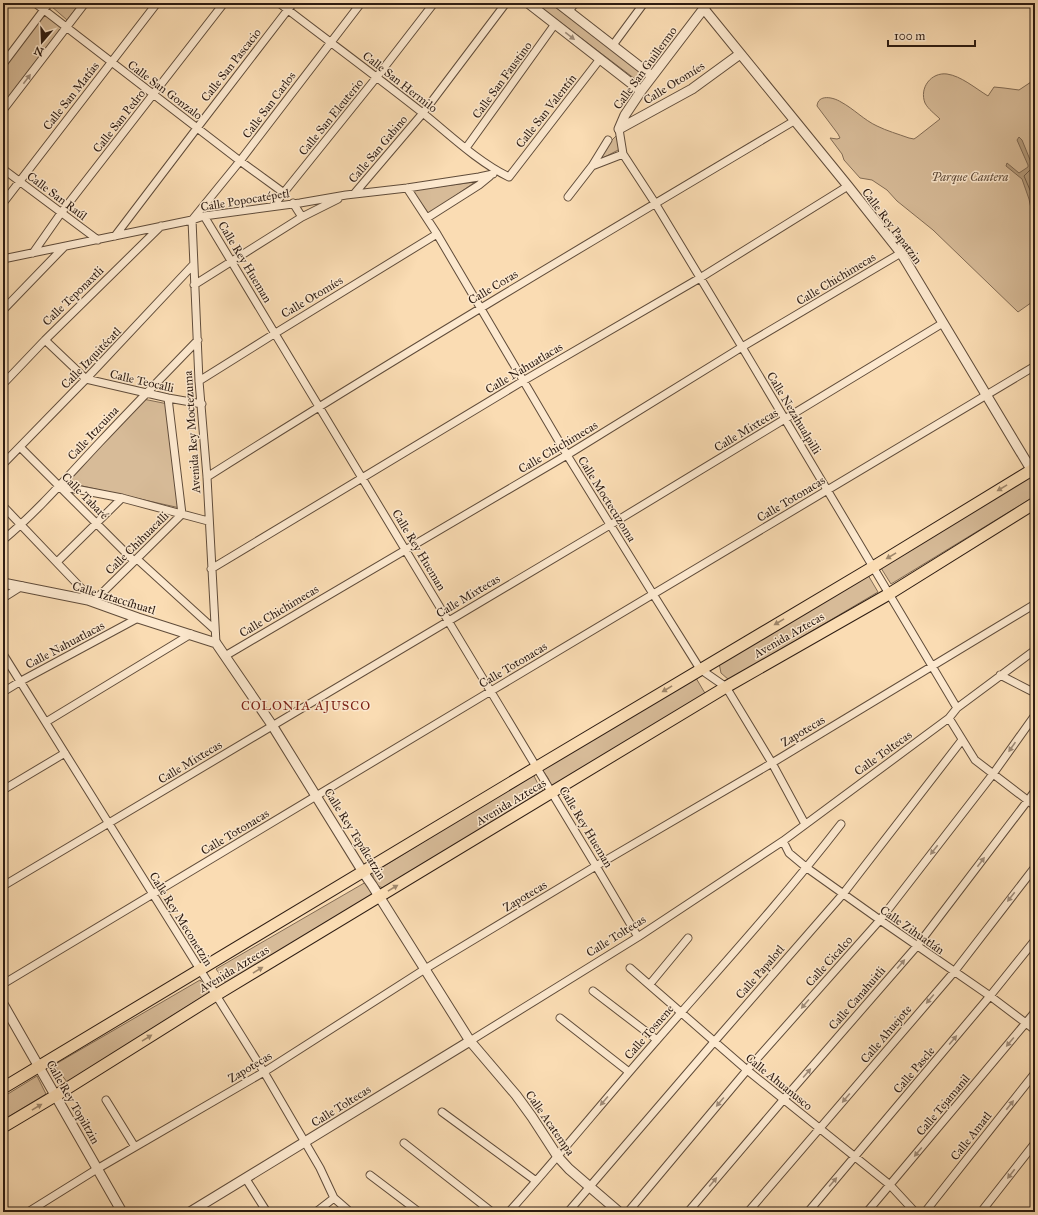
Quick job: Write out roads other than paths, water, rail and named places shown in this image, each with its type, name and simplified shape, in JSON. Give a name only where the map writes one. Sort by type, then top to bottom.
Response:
[{"type":"main road","name":"Avenida Aztecas","points":[[3,1088],[700,669],[1034,471]]},
{"type":"main road","name":"Avenida Aztecas","points":[[3,1127],[379,896],[726,687],[889,594],[1035,503]]},
{"type":"street","name":"Calle San Gonzalo","points":[[35,3],[196,128],[284,193]]},
{"type":"street","points":[[3,64],[49,3]]},
{"type":"street","points":[[3,110],[85,3]]},
{"type":"street","name":"Calle San Matías","points":[[3,203],[156,3]]},
{"type":"street","name":"Calle San Pedro","points":[[33,253],[62,213],[224,3]]},
{"type":"street","name":"Calle San Hermilo","points":[[279,3],[423,113],[495,172],[509,177]]},
{"type":"street","name":"Calle San Pascacio","points":[[115,236],[293,3]]},
{"type":"street","name":"Calle San Carlos","points":[[192,220],[240,161],[361,3]]},
{"type":"street","name":"Calle San Eleuterio","points":[[273,206],[434,3]]},
{"type":"street","name":"Calle San Gabino","points":[[354,194],[423,113],[506,3]]},
{"type":"street","points":[[528,3],[641,91]]},
{"type":"street","points":[[558,3],[652,76]]},
{"type":"street","points":[[569,11],[575,3]]},
{"type":"street","points":[[612,45],[644,3]]},
{"type":"street","name":"Calle Rey Papatzin","points":[[706,6],[740,54],[901,253],[1034,471]]},
{"type":"street","name":"Calle San Guillermo","points":[[619,129],[625,115],[641,91],[706,6]]},
{"type":"street","name":"Calle San Faustino","points":[[466,148],[555,24]]},
{"type":"street","name":"Calle Otomíes","points":[[619,129],[692,89],[740,54]]},
{"type":"street","name":"Calle San Valentín","points":[[509,177],[600,59]]},
{"type":"street","name":"Calle Coras","points":[[207,477],[319,406],[480,308],[794,121]]},
{"type":"street","name":"Calle Nezahualpilli","points":[[619,129],[623,154],[742,347],[957,708]]},
{"type":"street","points":[[568,197],[592,166],[608,140]]},
{"type":"street","points":[[592,166],[623,154]]},
{"type":"street","name":"Calle San Raúl","points":[[3,169],[98,240]]},
{"type":"street","points":[[427,218],[479,185],[495,172]]},
{"type":"street","name":"Calle Popocatépetl","points":[[3,259],[192,220],[204,216],[346,195],[407,188],[479,177],[495,172]]},
{"type":"street","name":"Calle Nahuatlacas","points":[[211,569],[523,381],[700,278],[848,186]]},
{"type":"street","name":"Calle Moctecuzoma","points":[[407,188],[437,234],[567,455],[700,669],[726,687]]},
{"type":"street","points":[[194,285],[302,217],[346,195]]},
{"type":"street","points":[[293,204],[302,217]]},
{"type":"street","name":"Calle Rey Hueman","points":[[204,216],[274,334],[406,549],[638,937]]},
{"type":"street","name":"Avenida Rey Moctezuma","points":[[192,220],[199,381],[207,477],[208,521],[216,643]]},
{"type":"street","name":"Calle Teponaxtli","points":[[3,384],[45,340],[161,226]]},
{"type":"street","name":"Calle Otomíes","points":[[199,381],[437,234]]},
{"type":"street","points":[[3,310],[64,247]]},
{"type":"street","name":"Calle Chichimecas","points":[[225,656],[567,455],[742,347],[901,253]]},
{"type":"street","name":"Calle Izquitécatl","points":[[3,464],[86,379],[193,265]]},
{"type":"street","name":"Calle Mixtecas","points":[[3,886],[610,525],[943,323]]},
{"type":"street","points":[[45,340],[86,379]]},
{"type":"street","name":"Calle Itzcuina","points":[[3,540],[21,525],[60,486],[145,393],[198,340]]},
{"type":"street","name":"Calle Totonacas","points":[[3,984],[1035,366]]},
{"type":"street","name":"Calle Teocalli","points":[[86,379],[168,398],[202,404]]},
{"type":"street","name":"Calle Chihuacalli","points":[[90,601],[136,560],[182,514],[168,398]]},
{"type":"street","name":"Calle Tabaré","points":[[20,447],[136,560],[215,630]]},
{"type":"street","points":[[60,486],[122,498],[208,521]]},
{"type":"street","points":[[57,562],[122,498]]},
{"type":"street","points":[[3,506],[83,590],[90,601]]},
{"type":"street","name":"Calle Iztaccíhuatl","points":[[3,583],[90,601],[216,643]]},
{"type":"street","points":[[3,598],[22,586]]},
{"type":"street","name":"Zapotecas","points":[[28,1212],[97,1169],[264,1072],[425,969],[596,866],[772,763],[1035,604]]},
{"type":"street","name":"Calle Nahuatlacas","points":[[3,692],[138,618]]},
{"type":"street","points":[[46,722],[191,634]]},
{"type":"street","name":"Calle Rey Tepálcatzin","points":[[216,643],[272,725],[470,1041]]},
{"type":"street","name":"Calle Toltecas","points":[[190,1212],[638,937],[782,842],[949,718],[957,708],[1035,650]]},
{"type":"street","name":"Calle Rey Meconetzin","points":[[3,654],[264,1072],[320,1168],[334,1198]]},
{"type":"street","points":[[1000,675],[1035,693]]},
{"type":"street","points":[[726,687],[772,763],[805,824]]},
{"type":"street","name":"Calle Cicalco","points":[[628,1212],[747,1070],[880,920],[993,774],[1035,715]]},
{"type":"street","points":[[949,718],[975,760],[1035,806]]},
{"type":"street","name":"Calle Papalotl","points":[[568,1212],[843,894],[962,740]]},
{"type":"street","points":[[3,790],[65,753]]},
{"type":"street","name":"Calle Canahuitli","points":[[688,1212],[917,946],[1035,791]]},
{"type":"street","name":"Calle Tosnene","points":[[509,1212],[656,1040],[807,868],[841,824]]},
{"type":"street","name":"Calle Zihuatlán","points":[[782,842],[789,852],[807,868],[990,996],[1035,1030]]},
{"type":"street","name":"Calle Ahuejote","points":[[748,1212],[954,972],[1035,867]]},
{"type":"street","points":[[650,984],[688,938]]},
{"type":"street","name":"Calle Pascle","points":[[808,1212],[990,996],[1035,940]]},
{"type":"street","name":"Calle Ahuanusco","points":[[630,968],[747,1070],[890,1185],[915,1212]]},
{"type":"street","points":[[594,991],[656,1040]]},
{"type":"street","name":"Calle Rey Topiltzin","points":[[3,1004],[122,1212]]},
{"type":"street","name":"Calle Tejamanil","points":[[866,1212],[1035,1012]]},
{"type":"street","points":[[560,1018],[629,1072]]},
{"type":"street","name":"Calle Acatempa","points":[[470,1041],[513,1091],[558,1156],[569,1169],[619,1212]]},
{"type":"street","name":"Calle Amatl","points":[[925,1212],[1035,1073]]},
{"type":"street","points":[[106,1100],[135,1147]]},
{"type":"street","points":[[442,1112],[536,1181]]},
{"type":"street","points":[[404,1143],[492,1212]]},
{"type":"street","points":[[982,1212],[1035,1143]]},
{"type":"street","points":[[370,1176],[419,1212]]},
{"type":"street","points":[[246,1178],[265,1209]]},
{"type":"street","points":[[316,1212],[334,1198],[350,1212]]},
{"type":"water","points":[[1019,137],[1022,140],[1035,172],[1035,220],[1033,218],[1029,199],[1022,179],[1006,166],[1007,163],[1019,173],[1028,167],[1017,140]]},
{"type":"district","name":"COLONIA AJUSCO","points":[[306,705]]},
{"type":"park label","name":"Parque Cantera","points":[[970,177]]}]
